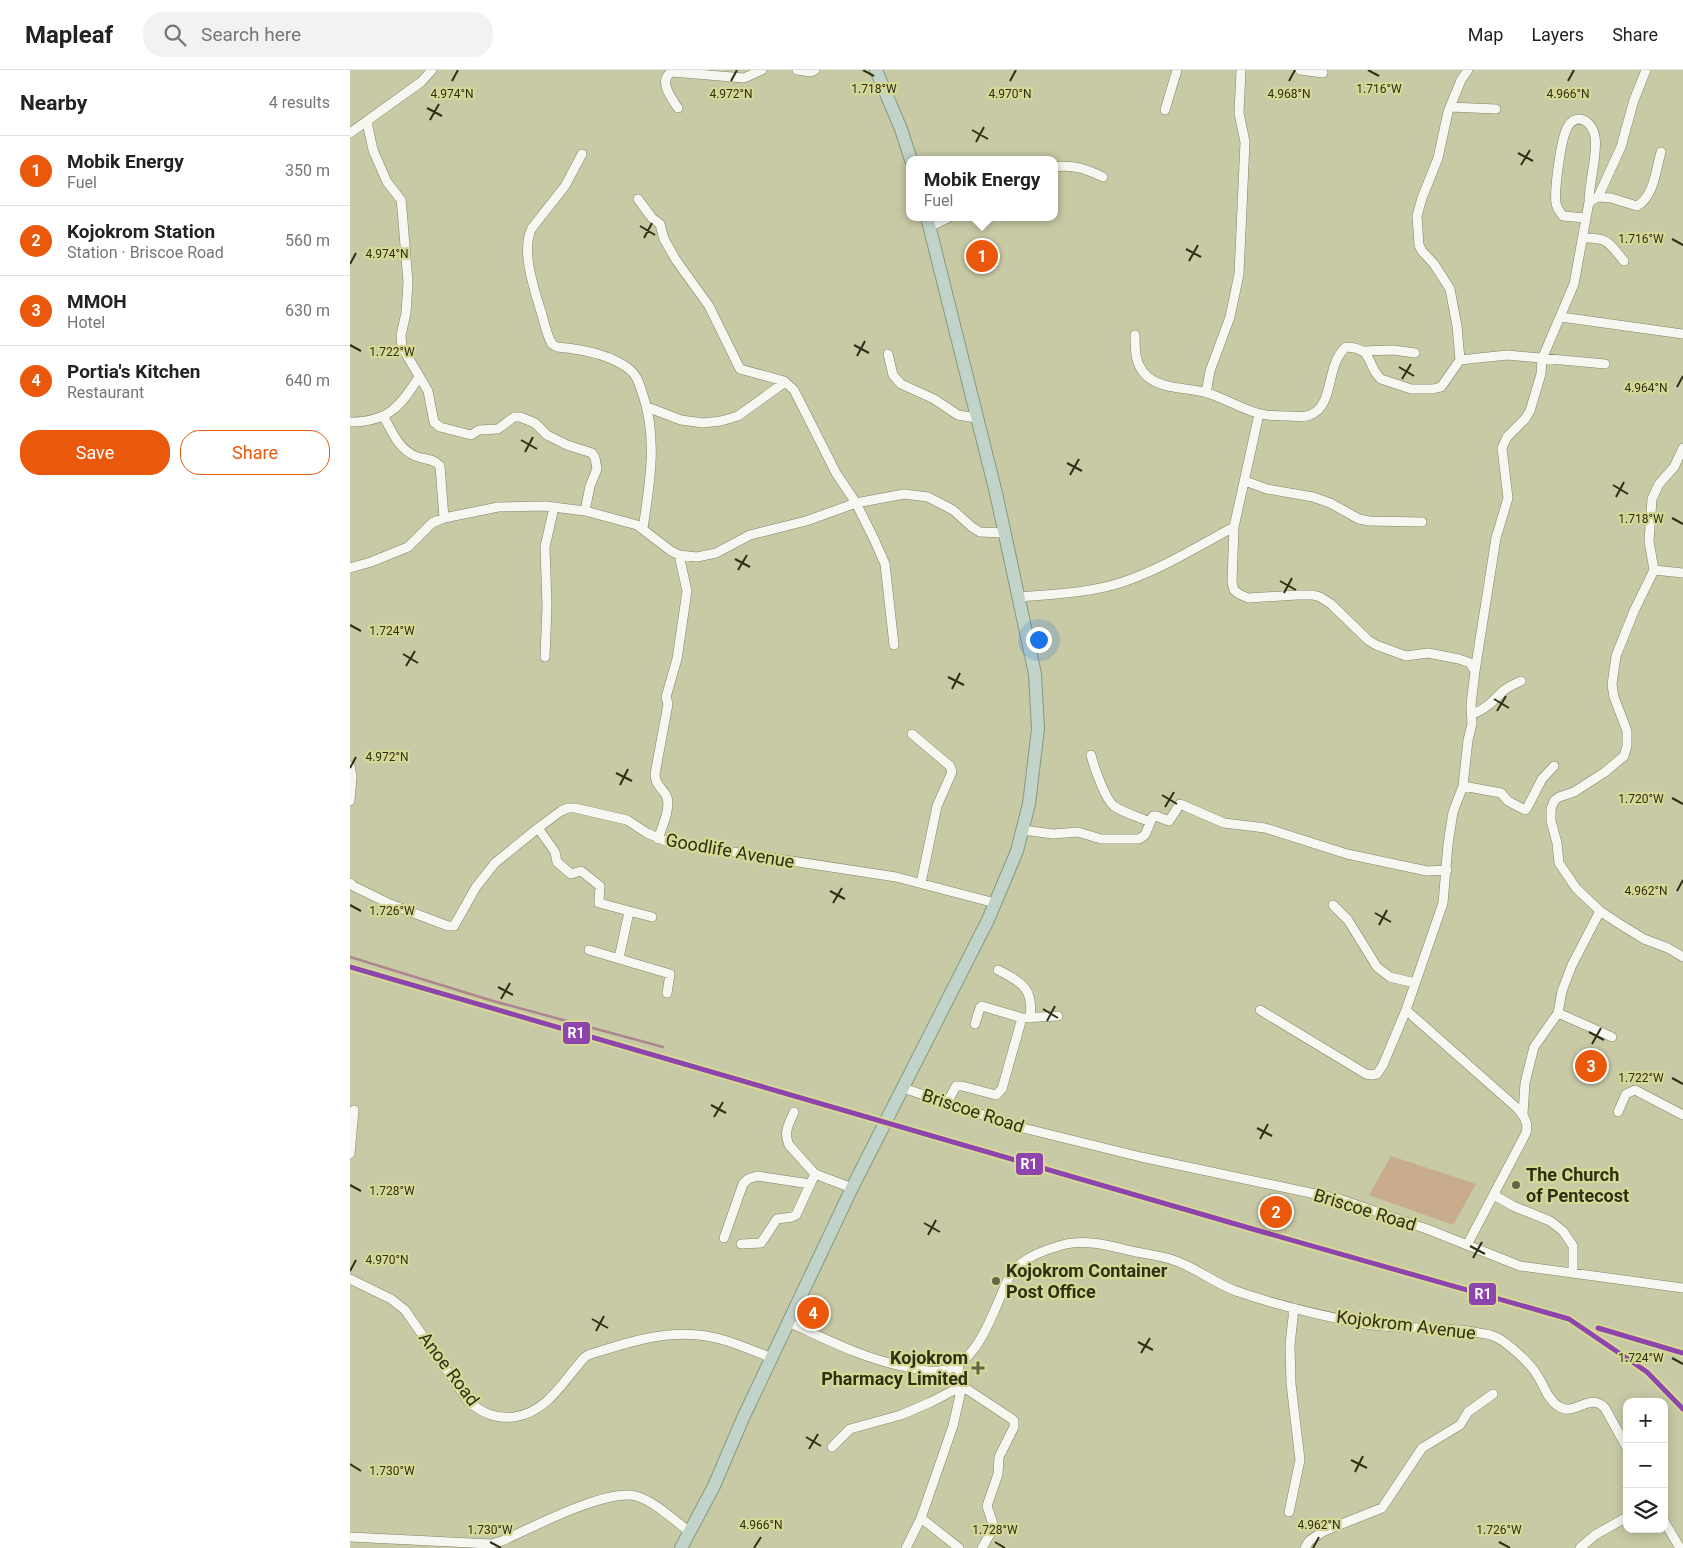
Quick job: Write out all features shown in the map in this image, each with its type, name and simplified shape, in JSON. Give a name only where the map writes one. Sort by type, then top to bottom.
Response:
[{"type":"highway","points":[[876,70],[901,128],[910,156]]},
{"type":"highway","points":[[681,1548],[714,1486],[743,1418],[852,1188],[995,903],[1017,851],[1033,783],[1038,708],[1035,674],[1005,533],[928,222]]},
{"type":"street","points":[[350,133],[421,82],[432,70]]},
{"type":"street","points":[[678,108],[666,90],[666,78],[672,72],[744,78],[762,70]]},
{"type":"street","points":[[797,70],[811,72],[815,70]]},
{"type":"street","points":[[1165,110],[1177,70]]},
{"type":"street","points":[[1206,393],[1210,371],[1230,317],[1239,274],[1245,142],[1238,113],[1241,70]]},
{"type":"street","points":[[1300,70],[1323,73]]},
{"type":"street","points":[[1362,350],[1370,359],[1381,379],[1411,389],[1433,390],[1441,387],[1460,360],[1457,326],[1450,289],[1419,245],[1417,216],[1438,158],[1450,107],[1461,80],[1468,70]]},
{"type":"street","points":[[1598,197],[1621,147],[1642,72]]},
{"type":"street","points":[[1450,107],[1496,109]]},
{"type":"street","points":[[1260,1010],[1366,1074],[1377,1074],[1384,1065],[1406,1010],[1443,903],[1448,844],[1453,812],[1463,786],[1475,671],[1496,538],[1508,498],[1502,448],[1507,437],[1525,419],[1530,411],[1541,374],[1542,359],[1574,284],[1589,202],[1596,140],[1594,128],[1591,124],[1580,119],[1568,126],[1564,138],[1555,190],[1556,204],[1563,216],[1586,218]]},
{"type":"street","points":[[367,122],[373,150],[386,182],[401,200],[408,282],[402,347],[428,392],[434,422],[440,427],[471,435],[479,430],[498,429],[514,417],[520,417],[535,423],[547,435],[567,445],[592,453],[597,469],[590,486],[585,511]]},
{"type":"street","points":[[1589,202],[1598,197],[1611,198],[1637,206],[1642,203],[1648,195],[1661,152]]},
{"type":"street","points":[[582,154],[566,186],[528,234],[531,278],[552,344],[557,347],[589,351],[626,366],[637,377],[646,407],[652,455],[650,484],[643,528]]},
{"type":"street","points":[[1058,166],[1066,165],[1089,171],[1102,177]]},
{"type":"street","points":[[638,198],[652,218],[660,224],[664,239],[676,260],[709,306],[740,370],[785,382],[794,390],[836,473],[856,503],[885,564],[894,645]]},
{"type":"street","points":[[1583,238],[1598,237],[1604,239],[1624,261]]},
{"type":"street","points":[[1561,318],[1683,334]]},
{"type":"street","points":[[1135,335],[1135,353],[1139,367],[1148,377],[1160,384],[1206,393],[1259,414],[1301,416],[1310,415],[1320,409],[1325,401],[1335,360],[1346,347],[1362,350],[1394,350],[1415,353]]},
{"type":"street","points":[[888,354],[893,375],[901,384],[934,399],[958,415],[976,418]]},
{"type":"street","points":[[1460,360],[1507,355],[1604,364]]},
{"type":"street","points":[[350,422],[384,417],[403,401],[419,377]]},
{"type":"street","points":[[646,407],[681,420],[703,423],[721,421],[738,416],[785,382]]},
{"type":"street","points":[[1259,414],[1234,527],[1232,586],[1238,594],[1244,597],[1297,595],[1320,597],[1331,604],[1376,645],[1406,656],[1428,653],[1459,659],[1470,663],[1475,671]]},
{"type":"street","points":[[384,417],[395,439],[404,448],[415,456],[433,461],[440,466],[444,518]]},
{"type":"street","points":[[1683,448],[1679,467],[1654,490],[1649,541],[1654,570],[1634,611],[1616,656],[1612,685],[1614,697],[1627,731],[1627,746],[1624,756],[1605,772],[1574,792],[1558,797],[1551,809],[1551,821],[1557,843],[1559,863],[1576,888],[1600,911],[1644,939],[1672,950],[1683,957]]},
{"type":"street","points":[[1245,481],[1267,489],[1313,497],[1330,503],[1359,519],[1369,521],[1422,522]]},
{"type":"street","points":[[350,568],[371,562],[408,546],[432,523],[444,518],[498,507],[554,507],[585,511],[638,525],[670,551],[679,555],[697,557],[716,553],[750,535],[806,521],[856,503],[904,494],[928,497],[953,510],[980,532],[1005,533]]},
{"type":"street","points":[[545,657],[544,547],[554,507]]},
{"type":"street","points":[[1020,597],[1090,590],[1122,582],[1143,575],[1234,527]]},
{"type":"street","points":[[658,839],[668,804],[667,796],[656,782],[655,774],[668,704],[666,698],[681,636],[687,591],[679,555]]},
{"type":"street","points":[[1654,570],[1683,573]]},
{"type":"street","points":[[1472,714],[1481,711],[1491,704],[1503,690],[1521,681]]},
{"type":"street","points":[[912,734],[950,766],[952,772],[937,806],[921,883]]},
{"type":"street","points":[[1091,755],[1094,768],[1111,803],[1150,822]]},
{"type":"street","points":[[350,766],[352,776],[350,801]]},
{"type":"street","points":[[1463,786],[1501,792],[1508,801],[1525,810],[1542,780],[1554,766]]},
{"type":"street","points":[[1023,830],[1052,834],[1078,832],[1101,840],[1139,839],[1145,835],[1154,816],[1168,821],[1179,804],[1181,804],[1224,823],[1265,828],[1348,854],[1427,871],[1447,870]]},
{"type":"street","name":"Goodlife Avenue","points":[[350,883],[390,904],[448,926],[454,926],[476,887],[495,863],[561,811],[575,808],[627,820],[658,839],[668,842],[896,877],[995,903]]},
{"type":"street","points":[[538,828],[555,852],[556,861],[559,864],[571,874],[582,871],[600,886],[599,903],[652,918]]},
{"type":"street","points":[[1333,905],[1348,920],[1377,967],[1390,977],[1415,984]]},
{"type":"street","points":[[1467,1245],[1526,1133],[1527,1124],[1523,1114],[1525,1083],[1534,1047],[1558,1013],[1562,991],[1572,965],[1600,911]]},
{"type":"street","points":[[619,958],[628,912]]},
{"type":"street","points":[[589,950],[670,974],[671,978],[667,993]]},
{"type":"street","points":[[947,1102],[956,1086],[996,1095],[1002,1089],[1031,1001],[1022,983],[998,970]]},
{"type":"street","points":[[975,1024],[982,1006],[1026,1018],[1058,1016]]},
{"type":"street","points":[[1406,1010],[1523,1114]]},
{"type":"street","points":[[1558,1013],[1612,1037]]},
{"type":"street","name":"Briscoe Road","points":[[903,1088],[947,1102],[1004,1124],[1068,1140],[1339,1199],[1520,1266],[1683,1288]]},
{"type":"street","points":[[1618,1112],[1626,1094],[1635,1090],[1683,1115]]},
{"type":"street","points":[[350,1154],[354,1110]]},
{"type":"street","points":[[794,1112],[787,1129],[786,1139],[789,1145],[814,1174],[852,1188]]},
{"type":"street","points":[[740,1244],[761,1243],[778,1219],[796,1215],[814,1174]]},
{"type":"street","points":[[724,1238],[744,1184],[748,1179],[757,1176],[810,1184]]},
{"type":"street","points":[[1494,1194],[1513,1206],[1550,1221],[1563,1231],[1573,1246],[1573,1272]]},
{"type":"street","name":"Kojokrom Avenue","points":[[958,1364],[970,1353],[981,1337],[1009,1277],[1018,1266],[1029,1258],[1067,1244],[1092,1243],[1173,1260],[1228,1288],[1294,1308],[1363,1324],[1457,1330],[1495,1337],[1509,1346],[1537,1373],[1551,1399],[1559,1407],[1569,1410],[1595,1401],[1601,1404],[1624,1443]]},
{"type":"street","name":"Anoe Road","points":[[350,1279],[391,1299],[405,1310],[468,1401],[479,1411],[493,1416],[506,1418],[533,1412],[547,1402],[588,1355],[657,1336],[700,1335],[725,1341],[772,1358]]},
{"type":"street","points":[[1289,1512],[1300,1460],[1291,1391],[1290,1345],[1294,1308]]},
{"type":"street","points":[[788,1322],[855,1353],[890,1364],[937,1371],[948,1369],[958,1364],[962,1386],[953,1426],[921,1518],[906,1548]]},
{"type":"street","points":[[832,1447],[850,1430],[901,1415],[962,1386]]},
{"type":"street","points":[[962,1386],[1012,1419],[1015,1424],[999,1457],[999,1469],[987,1506],[994,1527],[982,1548]]},
{"type":"street","points":[[1305,1548],[1309,1541],[1324,1531],[1382,1508],[1422,1448],[1460,1425],[1468,1412],[1493,1394]]},
{"type":"street","points":[[350,1537],[491,1544],[502,1541],[592,1501],[632,1495],[645,1500],[690,1532]]},
{"type":"street","points":[[921,1518],[959,1548]]},
{"type":"street","points":[[1580,1548],[1595,1535],[1623,1519]]},
{"type":"street","points":[[1668,1528],[1680,1548]]},
{"type":"shaded area","points":[[1391,1156],[1476,1184],[1453,1225],[1369,1195]]},
{"type":"waterway","points":[[350,957],[493,1001],[663,1047]]},
{"type":"transit line","name":"R1","points":[[350,967],[1569,1319],[1647,1372],[1683,1409]]},
{"type":"transit line","name":"R1","points":[[1598,1328],[1683,1353]]},
{"type":"place","name":"Mobik Energy","points":[[982,256]]},
{"type":"place","name":"MMOH","points":[[1591,1066]]},
{"type":"place","name":"The Church of Pentecost","points":[[1516,1185]]},
{"type":"place","name":"Kojokrom Station","points":[[1276,1212]]},
{"type":"place","name":"Kojokrom Container Post Office","points":[[996,1281]]},
{"type":"place","name":"Portia's Kitchen","points":[[813,1313]]},
{"type":"place","name":"Kojokrom Pharmacy Limited","points":[[978,1368]]}]
